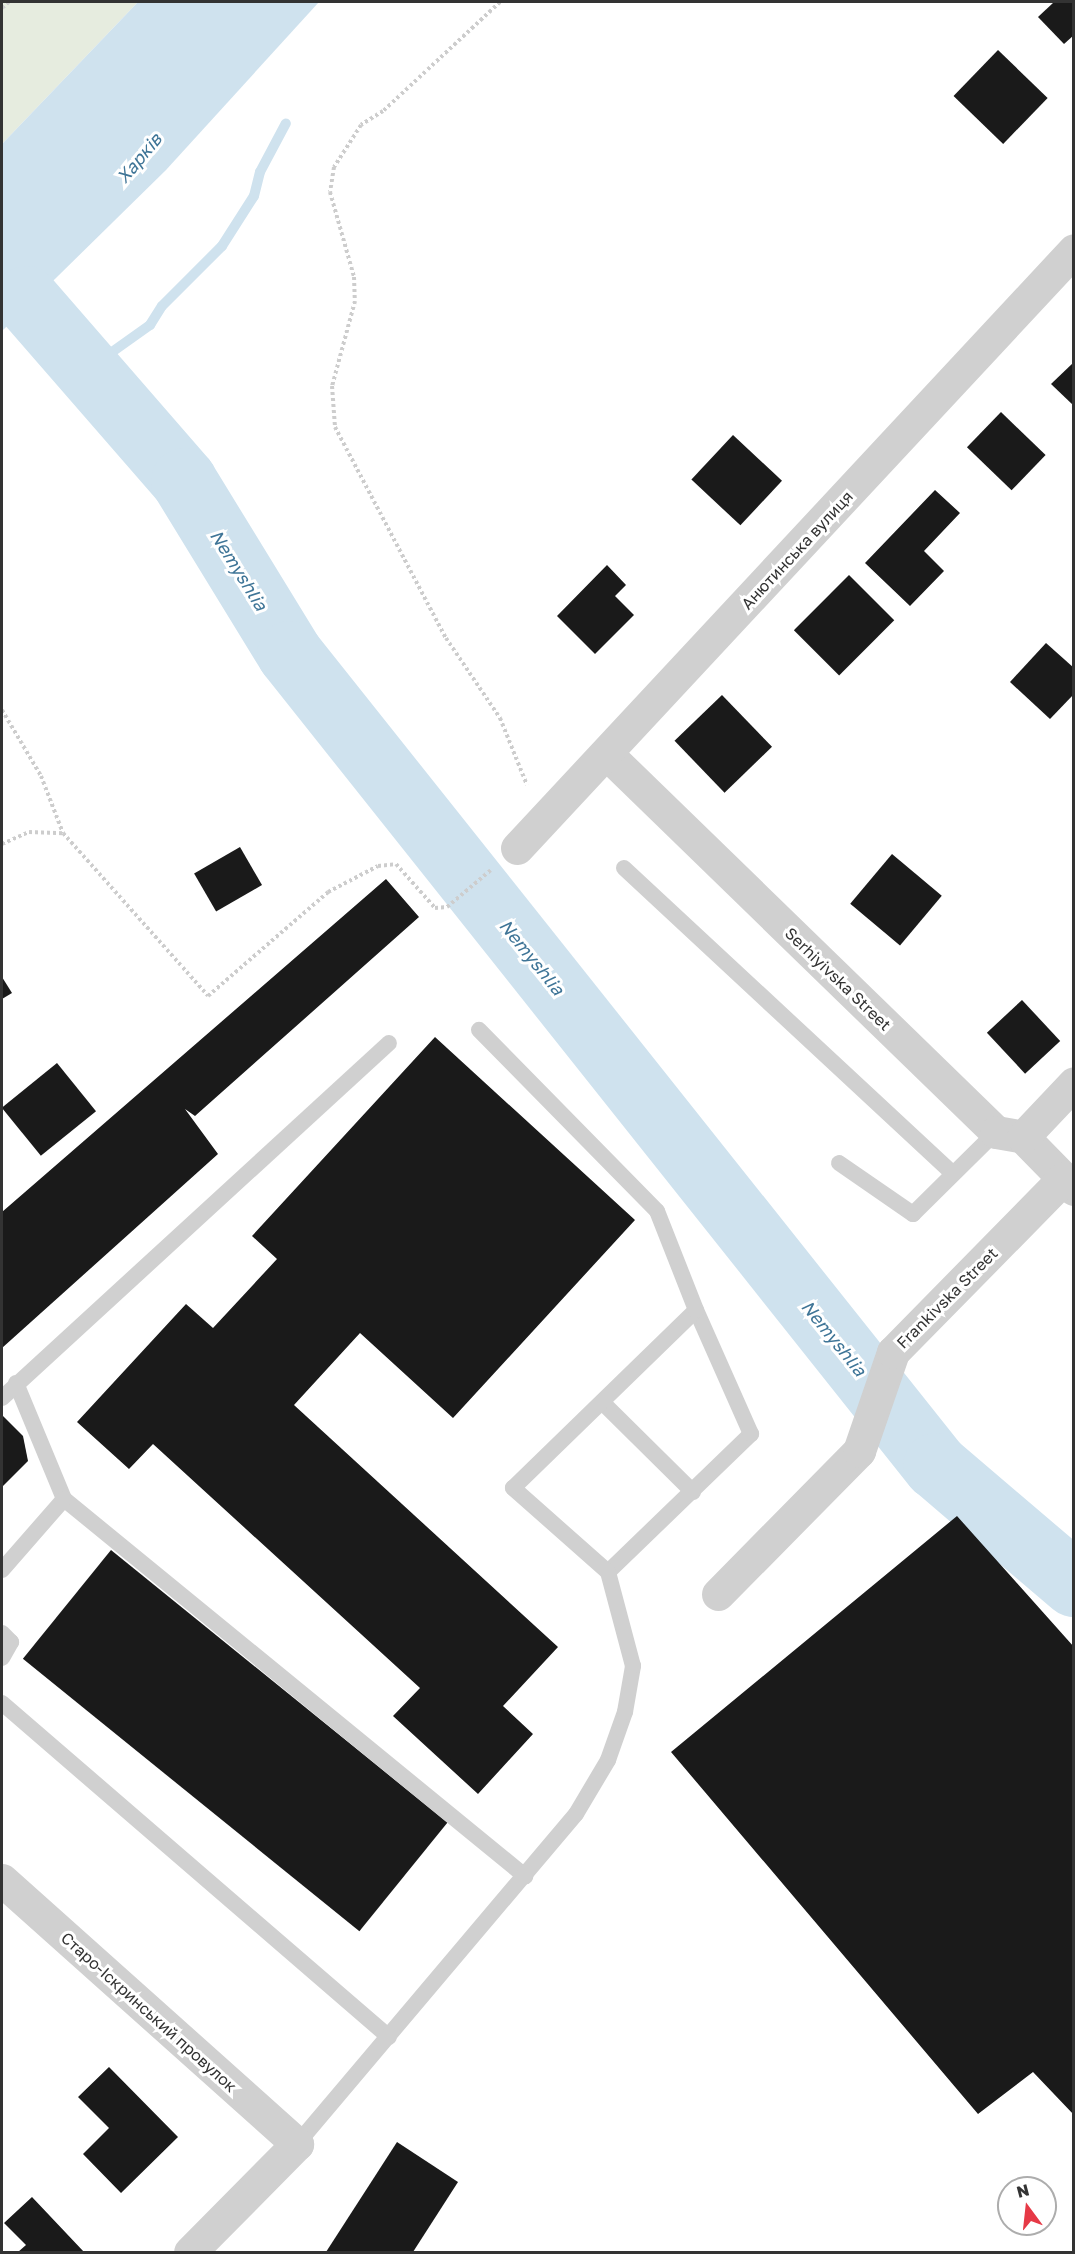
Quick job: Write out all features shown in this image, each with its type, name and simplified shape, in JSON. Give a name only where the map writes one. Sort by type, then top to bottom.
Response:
[{"type":"street","name":"Анютинська вулиця","points":[[524,840],[608,754],[1074,250]]},
{"type":"street","name":"Serhiyivska Street","points":[[608,754],[1009,1135],[1068,1184]]},
{"type":"street","points":[[1009,1135],[1074,1083]]},
{"type":"street","name":"Frankivska Street","points":[[718,1594],[859,1451],[893,1352],[1068,1184]]},
{"type":"street","name":"Старо-Іскринський провулок","points":[[2,1880],[297,2144]]},
{"type":"street","points":[[190,2253],[297,2144]]},
{"type":"lane","points":[[624,868],[952,1174]]},
{"type":"lane","points":[[479,1030],[657,1211],[696,1310],[751,1434],[608,1572]]},
{"type":"lane","points":[[2,1398],[389,1043]]},
{"type":"lane","points":[[840,1163],[913,1214],[952,1174],[1009,1135]]},
{"type":"lane","points":[[297,2144],[576,1814],[608,1760],[625,1712],[633,1666],[608,1572],[513,1488],[696,1310]]},
{"type":"lane","points":[[16,1383],[64,1499],[525,1876]]},
{"type":"lane","points":[[602,1402],[693,1492]]},
{"type":"lane","points":[[2,1570],[64,1499]]},
{"type":"lane","points":[[2,1633],[11,1642],[2,1658]]},
{"type":"lane","points":[[2,1703],[389,2037]]},
{"type":"path","points":[[2,8],[9,2]]},
{"type":"path","points":[[2,710],[41,776],[63,833],[208,996],[328,892],[378,866],[396,864],[435,908],[447,907],[524,840],[520,757],[500,718],[446,638],[335,427],[332,386],[355,301],[354,277],[330,192],[334,167],[361,125],[383,111],[500,2]]},
{"type":"path","points":[[2,844],[29,832],[63,833]]},
{"type":"shaded area","points":[[2,2],[138,2],[2,144]]},
{"type":"water","name":"Харків","points":[[138,2],[319,2],[166,170],[2,331],[2,144]]},
{"type":"building","points":[[1054,2],[1074,2],[1074,35],[1064,44],[1038,17]]},
{"type":"building","points":[[998,50],[1048,98],[1003,144],[954,96]]},
{"type":"building","points":[[1074,362],[1074,406],[1051,384]]},
{"type":"building","points":[[1001,412],[1046,455],[1012,490],[967,447]]},
{"type":"building","points":[[733,435],[782,481],[740,525],[691,480]]},
{"type":"building","points":[[935,490],[960,513],[924,551],[944,571],[910,606],[865,563]]},
{"type":"building","points":[[607,565],[626,585],[615,596],[634,615],[595,654],[557,616]]},
{"type":"building","points":[[849,575],[894,620],[839,675],[794,630]]},
{"type":"building","points":[[1046,643],[1074,668],[1074,694],[1050,719],[1010,682]]},
{"type":"building","points":[[722,695],[772,747],[725,793],[675,741]]},
{"type":"building","points":[[240,847],[262,885],[216,912],[194,874]]},
{"type":"building","points":[[892,854],[942,896],[900,946],[850,904]]},
{"type":"building","points":[[386,879],[419,917],[195,1116],[185,1109],[218,1154],[2,1348],[2,1212]]},
{"type":"building","points":[[2,977],[12,993],[2,999]]},
{"type":"building","points":[[1022,1000],[1060,1041],[1025,1074],[987,1033]]},
{"type":"building","points":[[435,1037],[635,1220],[453,1418],[360,1333],[294,1405],[558,1647],[503,1706],[533,1734],[478,1794],[393,1716],[420,1688],[153,1444],[129,1469],[77,1422],[186,1304],[213,1328],[277,1259],[252,1236]]},
{"type":"building","points":[[57,1063],[96,1111],[41,1156],[2,1108]]},
{"type":"building","points":[[2,1415],[23,1436],[28,1461],[2,1487]]},
{"type":"building","points":[[957,1516],[1074,1647],[1074,2115],[1033,2072],[978,2114],[671,1752]]},
{"type":"building","points":[[111,1550],[448,1822],[359,1931],[23,1659]]},
{"type":"building","points":[[109,2067],[178,2137],[121,2193],[83,2154],[109,2128],[78,2097]]},
{"type":"building","points":[[397,2142],[458,2182],[413,2252],[326,2252]]},
{"type":"building","points":[[32,2197],[84,2252],[18,2252],[26,2245],[4,2223]]},
{"type":"waterway","points":[[83,365],[112,352],[150,325],[162,306],[222,246],[254,196],[260,172],[286,123]]},
{"type":"waterway","name":"Nemyshlia","points":[[26,299],[184,481],[290,654],[936,1466],[1074,1584]]}]
